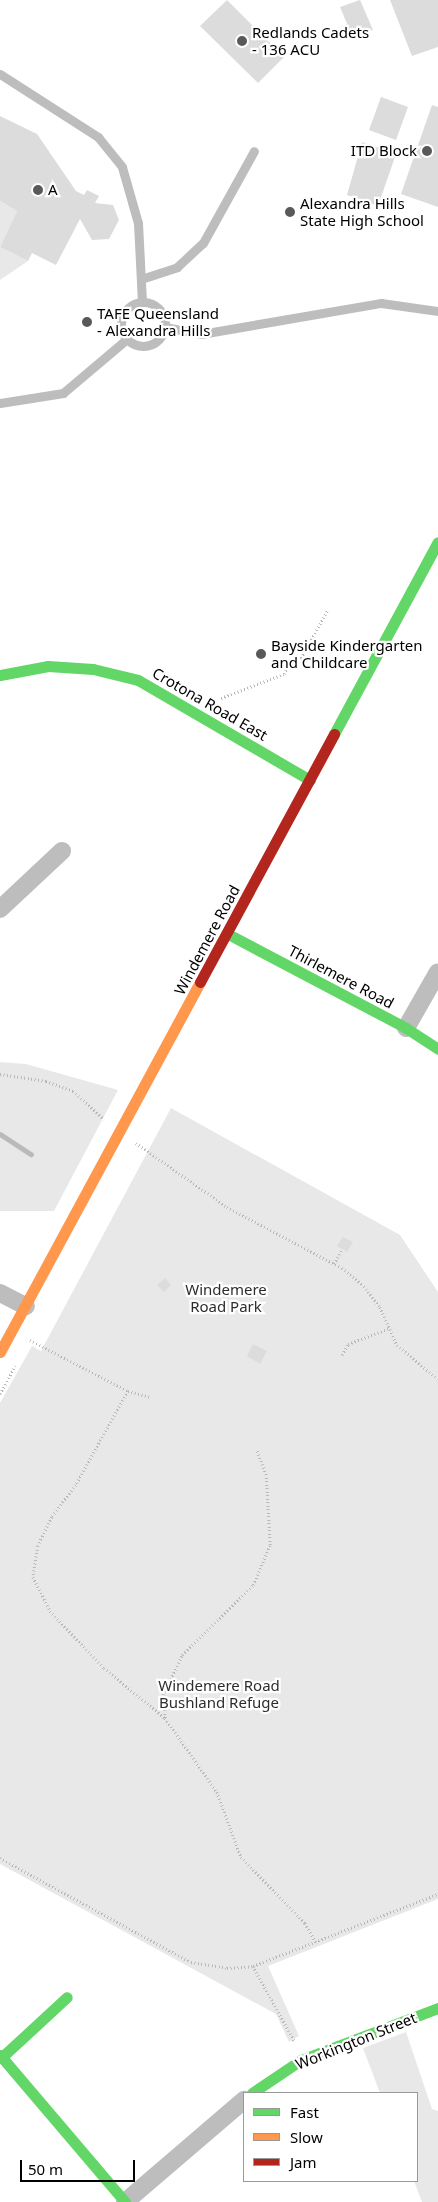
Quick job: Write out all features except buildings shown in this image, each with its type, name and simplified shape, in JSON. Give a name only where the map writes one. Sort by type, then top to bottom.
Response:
[{"type":"street","name":"Windemere Road","points":[[0,1352],[228,934],[438,542]]},
{"type":"street","name":"Crotona Road East","points":[[0,675],[48,666],[93,669],[138,680],[310,780]]},
{"type":"street","points":[[0,909],[62,851]]},
{"type":"street","name":"Thirlemere Road","points":[[228,934],[406,1028],[438,1049]]},
{"type":"street","points":[[406,1028],[438,972]]},
{"type":"street","points":[[0,1293],[26,1306]]},
{"type":"street","points":[[67,1997],[1,2056],[125,2202],[243,2101]]},
{"type":"street","name":"Workington Street","points":[[253,2092],[301,2060],[438,2008]]},
{"type":"lane","points":[[0,74],[98,137],[122,167],[138,223],[142,302]]},
{"type":"lane","points":[[141,279],[177,267],[204,243],[254,151]]},
{"type":"lane","points":[[142,302],[157,308],[165,327],[159,338],[145,346],[127,339],[122,332],[122,316],[130,306],[142,302]]},
{"type":"lane","points":[[165,327],[202,334],[381,303],[438,311]]},
{"type":"lane","points":[[0,403],[63,393],[127,339]]},
{"type":"path","points":[[221,698],[284,674],[288,665],[301,658],[326,612]]},
{"type":"path","points":[[0,1074],[46,1081],[73,1091],[120,1133]]},
{"type":"path","points":[[136,1142],[227,1207],[334,1264],[364,1286],[380,1307],[388,1329],[406,1355],[438,1379]]},
{"type":"path","points":[[334,1264],[342,1249]]},
{"type":"path","points":[[342,1355],[348,1344],[388,1329]]},
{"type":"path","points":[[12,1330],[128,1391],[150,1397]]},
{"type":"path","points":[[128,1391],[76,1485],[52,1516],[38,1546],[33,1577],[50,1612],[104,1668],[165,1718],[217,1792],[241,1857],[304,1923],[316,1942]]},
{"type":"path","points":[[165,1718],[163,1694],[182,1655],[253,1585],[270,1545],[266,1475],[258,1451]]},
{"type":"path","points":[[0,1858],[191,1962],[227,1968],[253,1966],[438,1894]]},
{"type":"path","points":[[253,1966],[293,2039],[301,2060]]},
{"type":"green space","points":[[0,201],[17,211],[0,247]]},
{"type":"green space","points":[[0,247],[28,261],[0,280]]},
{"type":"green space","points":[[0,1062],[26,1064],[118,1090],[54,1211],[0,1211]]},
{"type":"green space","name":"Windemere Road Bushland Refuge","points":[[171,1108],[400,1235],[438,1292],[438,1899],[268,1966],[299,2036],[289,2042],[276,2014],[0,1864],[0,1403],[32,1346],[41,1351]]},
{"type":"green space","points":[[406,2032],[432,2109],[438,2111],[438,2202],[422,2202],[414,2182],[418,2182],[418,2092],[380,2092],[363,2048]]},
{"type":"waterway","points":[[0,1134],[31,1154]]},
{"type":"traffic: fast","points":[[334,734],[438,542]]},
{"type":"traffic: fast","points":[[0,675],[48,666],[93,669],[138,680],[310,780]]},
{"type":"traffic: fast","points":[[228,934],[406,1028],[438,1049]]},
{"type":"traffic: fast","points":[[2,2057],[67,1997]]},
{"type":"traffic: fast","points":[[253,2092],[301,2060],[438,2008]]},
{"type":"traffic: fast","points":[[0,2055],[125,2202]]},
{"type":"traffic: slow","points":[[0,1352],[200,982]]},
{"type":"traffic: jam","points":[[200,982],[334,734]]},
{"type":"place","name":"Redlands Cadets - 136 ACU","points":[[242,41]]},
{"type":"place","name":"ITD Block","points":[[427,151]]},
{"type":"place","name":"A","points":[[38,190]]},
{"type":"place","name":"Alexandra Hills State High School","points":[[290,212]]},
{"type":"place","name":"TAFE Queensland - Alexandra Hills","points":[[87,322]]},
{"type":"place","name":"Bayside Kindergarten and Childcare","points":[[261,654]]},
{"type":"park label","name":"Windemere Road Park","points":[[226,1298]]}]
